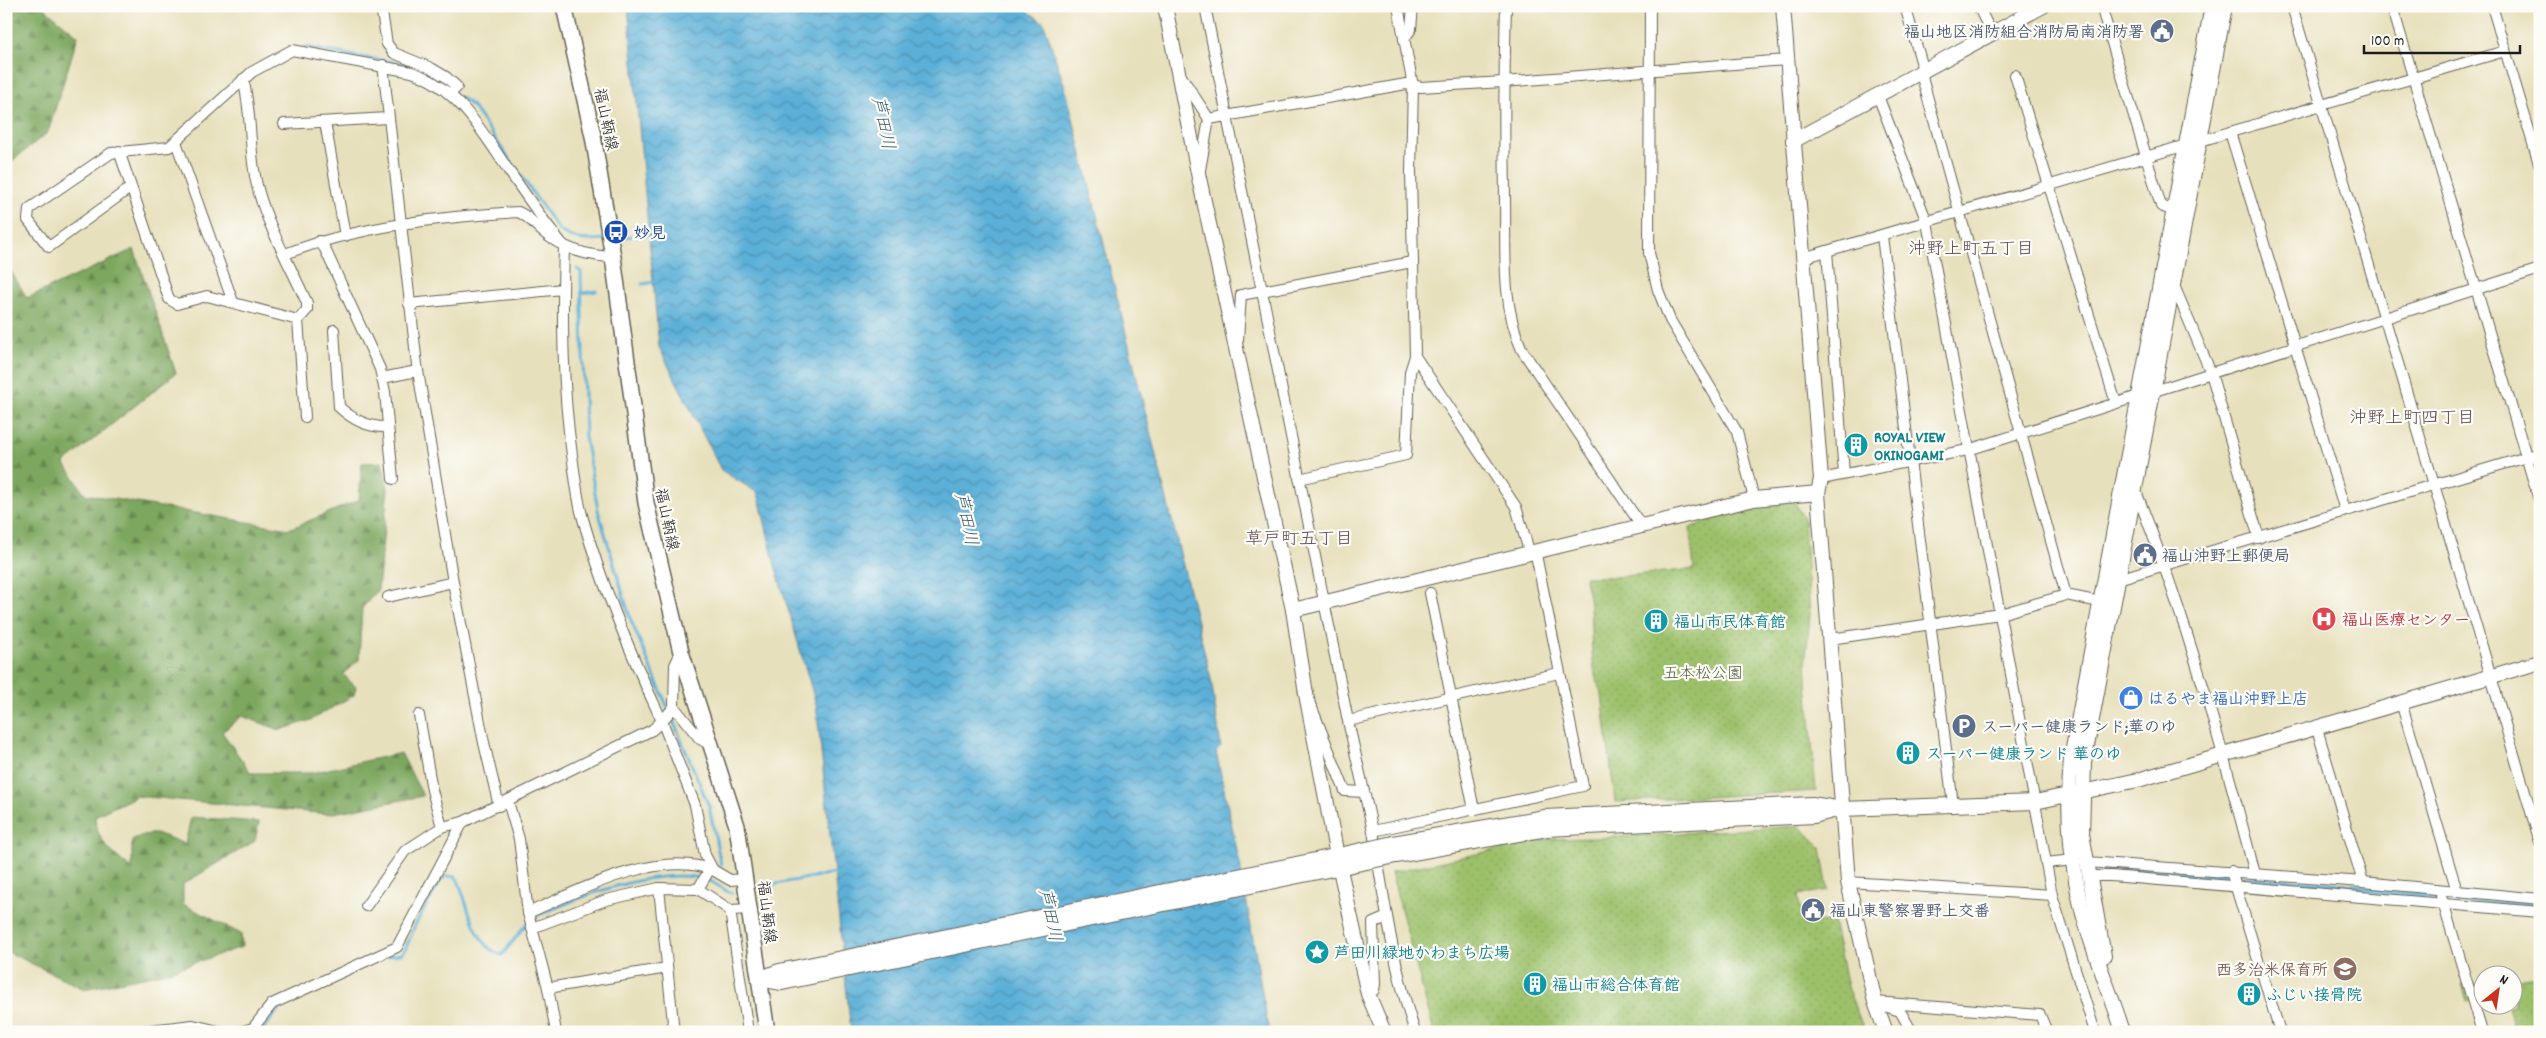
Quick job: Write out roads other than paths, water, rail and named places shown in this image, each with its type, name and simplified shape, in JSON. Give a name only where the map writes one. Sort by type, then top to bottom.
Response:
[{"type":"main road","name":"福山鞆線","points":[[564,6],[593,136],[611,244],[646,503],[681,652],[737,826],[746,878],[766,1032]]},
{"type":"street","points":[[382,6],[387,44],[394,53],[446,77],[457,87],[450,94]]},
{"type":"street","points":[[1165,6],[1199,178],[1292,610],[1337,862],[1368,994],[1384,1032]]},
{"type":"street","points":[[1205,6],[1348,722],[1373,831],[1387,917],[1407,1007],[1415,1032]]},
{"type":"street","points":[[1299,479],[1406,455],[1410,372],[1415,356],[1411,163],[1413,86],[1398,6]]},
{"type":"street","points":[[1404,39],[1411,29],[1412,6]]},
{"type":"street","points":[[1506,6],[1503,82],[1506,290],[1513,330],[1522,350],[1641,525]]},
{"type":"street","points":[[1650,6],[1649,253],[1658,290],[1670,320],[1736,432],[1754,499]]},
{"type":"street","points":[[1783,6],[1821,479],[1818,493],[1848,882],[1875,1002],[1886,1032]]},
{"type":"street","points":[[1905,6],[2066,595]]},
{"type":"street","points":[[1978,6],[1992,34]]},
{"type":"street","points":[[1793,141],[2043,6]]},
{"type":"street","points":[[2101,6],[2161,206],[2173,211]]},
{"type":"street","points":[[2123,1032],[2112,996],[2088,933],[2080,861],[2068,794],[2071,759],[2212,6]]},
{"type":"street","points":[[2112,996],[2088,876],[2080,861],[2084,762],[2225,6]]},
{"type":"street","points":[[2292,6],[2432,486],[2540,842]]},
{"type":"street","points":[[2392,6],[2540,504]]},
{"type":"street","points":[[2492,6],[2540,167]]},
{"type":"street","points":[[130,188],[49,248],[28,220],[29,210],[111,153],[169,147],[243,79],[292,50],[382,65],[428,78],[450,94],[475,121],[542,220],[564,246],[563,289],[566,412],[583,517],[612,606],[631,656],[663,720],[695,805],[710,870]]},
{"type":"street","points":[[1803,258],[2505,51]]},
{"type":"street","points":[[1209,119],[1406,84],[1421,87],[1503,82],[1787,60]]},
{"type":"street","points":[[382,65],[418,371],[453,582],[484,743],[503,804],[519,839],[530,921],[548,988],[556,1032]]},
{"type":"street","points":[[1179,74],[1209,119],[1199,178]]},
{"type":"street","points":[[2015,75],[2116,403]]},
{"type":"street","points":[[243,79],[247,94],[252,162],[258,193],[307,303],[307,310],[298,320],[305,417]]},
{"type":"street","points":[[1878,96],[1927,222],[2052,895],[2095,1032]]},
{"type":"street","points":[[284,124],[388,118]]},
{"type":"street","points":[[325,122],[345,236]]},
{"type":"street","points":[[2230,132],[2345,510]]},
{"type":"street","points":[[176,142],[233,302]]},
{"type":"street","points":[[119,151],[169,300],[177,304],[207,296],[298,320]]},
{"type":"street","points":[[285,254],[319,241],[450,216],[518,212],[525,215],[545,233],[564,246],[594,256],[611,244]]},
{"type":"street","points":[[1882,236],[1953,805]]},
{"type":"street","points":[[319,241],[325,249],[380,370],[393,479]]},
{"type":"street","points":[[1827,251],[1844,474]]},
{"type":"street","points":[[1237,358],[1241,295],[1412,262]]},
{"type":"street","points":[[1821,479],[1968,450],[2540,269]]},
{"type":"street","points":[[2173,282],[2211,374],[2260,538]]},
{"type":"street","points":[[409,304],[563,289]]},
{"type":"street","points":[[334,330],[339,407],[350,417],[375,428],[388,427]]},
{"type":"street","points":[[1373,831],[1582,786],[1532,551],[1516,507],[1415,356]]},
{"type":"street","points":[[382,378],[418,371]]},
{"type":"street","points":[[2118,579],[2540,453]]},
{"type":"street","points":[[2135,488],[2166,565],[2224,755],[2255,874]]},
{"type":"street","points":[[1292,610],[1754,499],[1818,493]]},
{"type":"street","points":[[388,597],[453,582]]},
{"type":"street","points":[[1430,593],[1474,810]]},
{"type":"street","points":[[1830,639],[1930,626],[2000,614],[2066,595],[2100,602]]},
{"type":"street","points":[[366,906],[406,851],[442,827],[463,822],[503,804],[652,730],[673,709],[675,665],[681,652]]},
{"type":"street","points":[[759,979],[780,977],[1395,850],[1546,828],[1814,816],[1842,809],[2035,802],[2138,780],[2540,662]]},
{"type":"street","points":[[1348,722],[1559,673]]},
{"type":"street","points":[[1306,694],[1323,732],[1345,791],[1364,792]]},
{"type":"street","points":[[2401,702],[2457,890]]},
{"type":"street","points":[[673,709],[700,739],[712,745]]},
{"type":"street","points":[[419,715],[432,790],[442,827]]},
{"type":"street","points":[[2317,729],[2363,882]]},
{"type":"street","points":[[240,1032],[253,1028],[272,1004],[289,994],[397,947],[463,822]]},
{"type":"street","points":[[2046,863],[2080,861],[2234,879],[2440,895],[2457,890],[2540,900]]},
{"type":"street","points":[[530,921],[599,881],[638,869],[694,866],[710,870],[730,880],[746,878]]},
{"type":"street","points":[[699,887],[710,870]]},
{"type":"street","points":[[2088,876],[2234,879],[2255,874],[2363,882],[2540,912]]},
{"type":"street","points":[[2234,879],[2280,1032]]},
{"type":"street","points":[[1848,882],[2052,895]]},
{"type":"street","points":[[530,921],[606,900],[659,888],[699,887],[730,910],[750,909]]},
{"type":"street","points":[[659,888],[674,1032]]},
{"type":"street","points":[[2440,895],[2482,1032]]},
{"type":"street","points":[[730,910],[748,1032]]},
{"type":"street","points":[[1368,994],[1374,990],[1375,984],[1373,923],[1387,917]]},
{"type":"street","points":[[548,988],[667,968]]},
{"type":"street","points":[[1875,1002],[1900,1011],[1912,1032]]},
{"type":"street","points":[[1875,1002],[2040,1015],[2047,1032]]},
{"type":"street","points":[[133,1032],[193,1025],[223,1032]]},
{"type":"water","name":"芦田川","points":[[628,6],[1021,6],[1044,23],[1067,94],[1211,679],[1221,747],[1216,752],[1240,864],[1269,1032],[851,1032],[816,704],[775,565],[758,493],[721,470],[659,347]]},
{"type":"waterway","points":[[304,47],[414,66]]},
{"type":"waterway","points":[[437,77],[446,84]]},
{"type":"waterway","points":[[461,97],[473,107],[558,229],[575,238],[606,239]]},
{"type":"waterway","points":[[615,238],[646,235]]},
{"type":"waterway","points":[[577,269],[581,272],[585,437],[598,510],[630,618],[709,806],[721,865]]},
{"type":"waterway","points":[[642,284],[655,282]]},
{"type":"waterway","points":[[582,293],[596,291]]},
{"type":"waterway","points":[[2103,869],[2431,895],[2540,906]]},
{"type":"waterway","points":[[765,886],[835,873]]},
{"type":"waterway","points":[[388,956],[401,954],[405,950],[415,925],[441,880],[447,876],[455,877],[458,880],[479,935],[493,951],[502,955],[528,922]]},
{"type":"waterway","points":[[532,918],[594,893],[640,880],[663,877],[685,876],[705,879],[732,893]]},
{"type":"waterway","points":[[261,1032],[284,1003]]},
{"type":"waterway","points":[[186,1030],[196,1032]]},
{"type":"place","name":"福山地区消防組合消防局南消防署","points":[[2162,31]]},
{"type":"place","name":"妙見","points":[[616,232]]},
{"type":"place","name":"ROYAL VIEW OKINOGAMI","points":[[1856,445]]},
{"type":"place","name":"福山沖野上郵便局","points":[[2145,555]]},
{"type":"place","name":"福山医療センター","points":[[2324,619]]},
{"type":"place","name":"福山市民体育館","points":[[1656,621]]},
{"type":"place","name":"はるやま福山沖野上店","points":[[2131,698]]},
{"type":"place","name":"スーパー健康ランド;華のゆ","points":[[1964,726]]},
{"type":"place","name":"スーパー健康ランド 華のゆ","points":[[1908,753]]},
{"type":"place","name":"福山東警察署野上交番","points":[[1813,910]]},
{"type":"place","name":"芦田川緑地かわまち広場","points":[[1317,952]]},
{"type":"place","name":"西多治米保育所","points":[[2345,969]]},
{"type":"place","name":"福山市総合体育館","points":[[1535,984]]},
{"type":"place","name":"ふじい接骨院","points":[[2249,994]]},
{"type":"district","name":"沖野上町五丁目","points":[[1971,248]]},
{"type":"district","name":"沖野上町四丁目","points":[[2412,417]]},
{"type":"district","name":"草戸町五丁目","points":[[1299,538]]},
{"type":"park label","name":"五本松公園","points":[[1703,672]]}]
